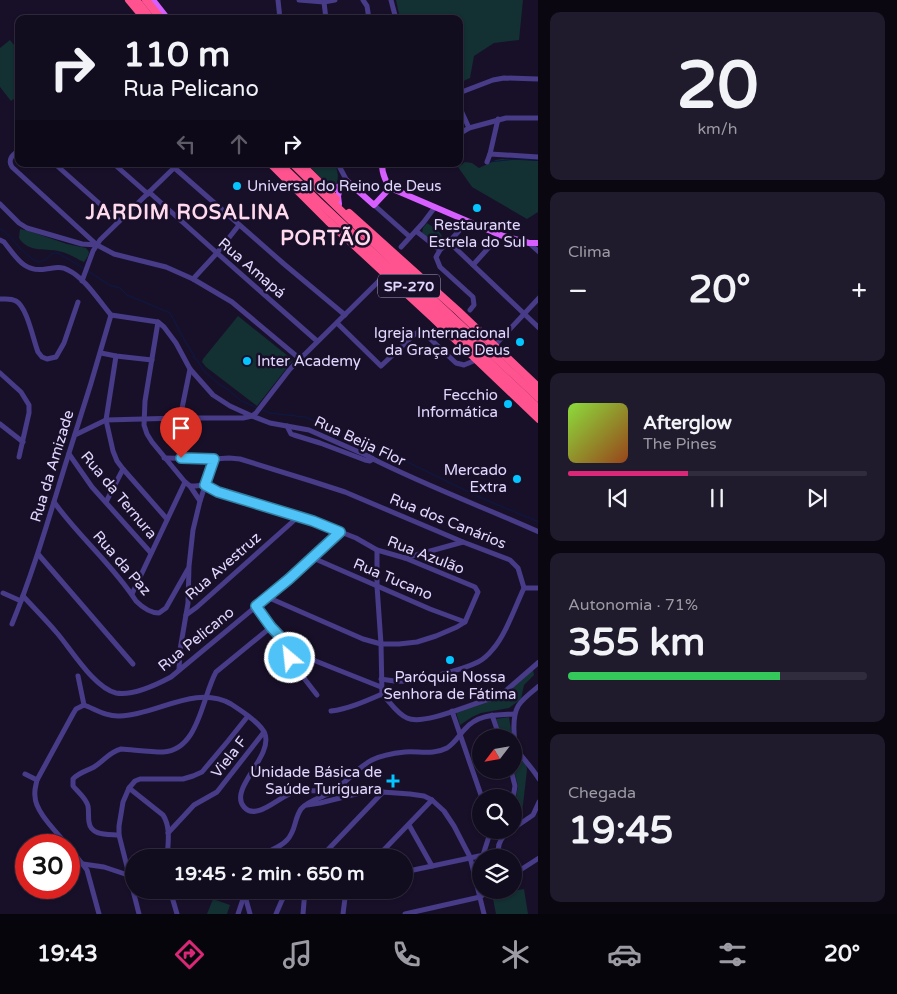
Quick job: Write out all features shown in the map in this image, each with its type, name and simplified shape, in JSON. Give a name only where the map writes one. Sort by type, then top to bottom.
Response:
[{"type":"highway","points":[[124,0],[136,15]]},
{"type":"highway","points":[[129,0],[142,15]]},
{"type":"highway","points":[[136,0],[148,15]]},
{"type":"highway","points":[[146,0],[158,15]]},
{"type":"highway","points":[[274,167],[328,221],[538,419]]},
{"type":"highway","name":"SP-270","points":[[283,167],[538,409]]},
{"type":"highway","name":"SP-270","points":[[295,167],[538,398]]},
{"type":"highway","points":[[304,167],[339,204],[458,311],[538,388]]},
{"type":"highway","points":[[458,311],[506,367]]},
{"type":"main road","points":[[153,0],[165,15]]},
{"type":"main road","points":[[382,167],[384,178],[390,188],[500,235],[529,244],[538,243]]},
{"type":"main road","points":[[328,191],[338,188],[344,182]]},
{"type":"main road","points":[[339,204],[338,196],[344,182]]},
{"type":"main road","points":[[344,182],[374,205],[390,188]]},
{"type":"street","points":[[278,0],[280,15]]},
{"type":"street","points":[[299,0],[324,2],[335,0]]},
{"type":"street","points":[[363,0],[367,6],[368,15]]},
{"type":"street","points":[[391,0],[395,15]]},
{"type":"street","points":[[324,2],[326,15]]},
{"type":"street","points":[[463,91],[493,80],[504,78],[538,79]]},
{"type":"street","points":[[463,115],[469,128]]},
{"type":"street","points":[[463,132],[498,119],[515,117],[538,118]]},
{"type":"street","points":[[487,162],[498,119]]},
{"type":"street","points":[[15,153],[11,156],[10,162],[12,167],[97,245],[114,254],[166,267],[193,280],[232,302],[300,359]]},
{"type":"street","points":[[490,154],[538,157]]},
{"type":"street","points":[[58,167],[119,221]]},
{"type":"street","name":"Rua Amapá","points":[[118,167],[317,341]]},
{"type":"street","points":[[82,281],[100,240],[149,193],[172,167]]},
{"type":"street","points":[[176,167],[239,225],[345,315]]},
{"type":"street","points":[[340,167],[344,182]]},
{"type":"street","points":[[0,204],[19,223],[27,228],[82,244],[97,245]]},
{"type":"street","points":[[374,205],[410,237]]},
{"type":"street","points":[[401,247],[435,207]]},
{"type":"street","points":[[467,222],[440,250],[436,257],[440,267],[473,297],[474,305],[470,310]]},
{"type":"street","points":[[193,280],[239,225]]},
{"type":"street","points":[[416,231],[440,250]]},
{"type":"street","points":[[473,265],[500,235]]},
{"type":"street","points":[[0,240],[29,268],[38,270],[62,267],[74,274],[111,315],[158,322],[164,326],[190,369],[213,395],[230,406],[254,414],[290,369],[386,274]]},
{"type":"street","points":[[448,242],[538,328]]},
{"type":"street","points":[[529,244],[538,252]]},
{"type":"street","points":[[494,346],[538,298]]},
{"type":"street","points":[[0,299],[17,301],[22,306],[38,352],[47,359],[56,356],[64,343],[78,302]]},
{"type":"street","name":"Rua da Amizade","points":[[12,624],[38,554],[101,353],[111,315]]},
{"type":"street","points":[[158,322],[145,401],[144,419],[147,434],[164,458],[188,484],[200,501]]},
{"type":"street","points":[[337,323],[380,366],[415,334],[421,332],[460,365],[476,360]]},
{"type":"street","points":[[101,353],[152,360]]},
{"type":"street","points":[[116,356],[106,420],[113,451],[123,469],[167,519]]},
{"type":"street","points":[[180,418],[190,369]]},
{"type":"street","points":[[0,373],[21,392],[29,405],[29,413],[19,457]]},
{"type":"street","name":"Rua Beija Flor","points":[[75,435],[106,420],[243,418],[254,414],[270,423],[321,434],[414,479],[538,532]]},
{"type":"street","points":[[0,424],[23,442]]},
{"type":"street","points":[[287,426],[294,436],[320,443],[365,460],[370,461],[373,459]]},
{"type":"street","name":"Rua da Ternura","points":[[69,454],[92,487],[151,553]]},
{"type":"street","name":"Rua dos Canários","points":[[164,458],[240,459],[311,481],[510,560],[518,568],[524,588]]},
{"type":"street","points":[[179,670],[180,650],[188,603],[189,566],[193,530],[200,501],[214,459]]},
{"type":"street","points":[[106,502],[123,469]]},
{"type":"street","points":[[132,594],[167,519],[188,484]]},
{"type":"street","name":"Rua Azulão","points":[[188,484],[195,486],[205,485],[230,496],[313,521],[356,538],[377,550],[405,558],[476,587],[478,592],[465,622]]},
{"type":"street","name":"Rua da Paz","points":[[54,502],[140,605],[155,613],[159,613],[166,608],[189,566]]},
{"type":"street","name":"Rua Avestruz","points":[[186,615],[299,516]]},
{"type":"street","name":"Rua Pelicano","points":[[22,598],[47,621],[90,674],[110,691],[123,693],[150,687],[170,678],[313,558],[340,532]]},
{"type":"street","points":[[405,558],[463,542]]},
{"type":"street","points":[[377,550],[382,694],[405,718],[428,719],[501,695],[538,662]]},
{"type":"street","points":[[38,554],[133,664]]},
{"type":"street","name":"Rua Tucano","points":[[313,558],[465,622]]},
{"type":"street","points":[[381,679],[397,681],[420,679],[476,663],[493,649],[501,638],[524,588],[538,588]]},
{"type":"street","points":[[3,593],[22,598]]},
{"type":"street","points":[[267,597],[363,639],[381,644],[417,642],[449,631],[465,622]]},
{"type":"street","points":[[188,603],[189,606],[196,607]]},
{"type":"street","points":[[256,606],[271,627],[291,648],[307,658],[381,687]]},
{"type":"street","points":[[119,835],[97,833],[90,828],[88,806],[73,786],[76,776],[97,765],[103,758],[115,750],[163,752],[181,746],[188,740],[196,726],[211,681],[216,672],[271,627]]},
{"type":"street","points":[[291,648],[290,658],[293,664],[317,695]]},
{"type":"street","points":[[78,676],[84,705]]},
{"type":"street","points":[[538,686],[520,703],[514,714],[514,739],[516,746],[538,779]]},
{"type":"street","points":[[331,711],[359,704],[382,694]]},
{"type":"street","points":[[58,834],[36,804],[35,790],[37,780],[73,714],[76,709],[84,705],[108,715],[119,716],[142,713],[191,698],[206,696],[221,700],[248,716],[261,727],[266,740],[264,750],[246,781],[241,796],[244,808],[256,812],[295,792],[333,791]]},
{"type":"street","points":[[452,711],[479,789]]},
{"type":"street","points":[[274,849],[289,839],[294,831],[298,814],[304,805],[333,791],[362,766],[374,759],[405,752],[440,751],[448,747],[463,730],[476,720],[492,715],[514,714]]},
{"type":"street","points":[[492,715],[497,729]]},
{"type":"street","points":[[125,862],[119,826],[123,802],[129,788],[140,779],[183,779],[202,772],[248,716]]},
{"type":"street","name":"Viela F","points":[[168,833],[194,806],[217,792],[264,732]]},
{"type":"street","points":[[25,774],[37,780]]},
{"type":"street","points":[[129,788],[163,815],[166,820],[168,833],[167,849]]},
{"type":"street","points":[[304,805],[368,791],[424,796],[432,800],[444,811],[454,826],[472,866]]},
{"type":"street","points":[[329,849],[383,792]]},
{"type":"street","points":[[385,849],[432,800]]},
{"type":"street","points":[[522,823],[533,815],[538,802]]},
{"type":"street","points":[[409,824],[432,866]]},
{"type":"street","points":[[413,870],[470,858]]},
{"type":"street","points":[[522,869],[538,858]]},
{"type":"street","points":[[80,860],[89,877],[99,914]]},
{"type":"street","points":[[83,864],[104,866],[125,874]]},
{"type":"street","points":[[135,899],[139,914]]},
{"type":"street","points":[[173,899],[177,914]]},
{"type":"street","points":[[238,914],[243,899]]},
{"type":"street","points":[[246,899],[250,914]]},
{"type":"street","points":[[276,914],[283,899]]},
{"type":"street","points":[[303,914],[304,899]]},
{"type":"street","points":[[343,914],[345,899]]},
{"type":"street","points":[[405,914],[472,899]]},
{"type":"street","points":[[480,899],[484,914]]},
{"type":"green space","points":[[396,0],[523,0],[519,40],[494,43],[474,56],[470,78],[463,81],[463,15],[399,15]]},
{"type":"green space","points":[[10,40],[15,46],[15,98],[11,101],[0,87],[0,48]]},
{"type":"green space","points":[[496,160],[538,161],[538,212],[527,219],[472,187],[458,167],[463,167],[465,162],[472,163],[479,168]]},
{"type":"green space","points":[[311,167],[336,167],[338,181],[336,186],[332,188]]},
{"type":"green space","points":[[427,223],[441,234],[443,244],[434,243],[422,233]]},
{"type":"green space","points":[[20,229],[86,248],[89,252],[88,256],[84,262],[62,252],[33,248],[23,243],[19,238]]},
{"type":"green space","name":"Inter Academy","points":[[238,316],[293,360],[257,406],[202,362]]},
{"type":"green space","points":[[533,670],[534,675],[524,685],[521,699],[509,708],[481,713],[460,725],[456,712],[502,697]]},
{"type":"green space","points":[[509,717],[511,729],[499,729],[496,719]]},
{"type":"green space","points":[[522,759],[526,764],[527,770],[522,813],[522,789],[517,789],[516,779],[522,779]]},
{"type":"green space","points":[[522,889],[524,889],[528,914],[496,914],[493,899],[522,899]]},
{"type":"green space","points":[[213,899],[230,905],[227,914],[207,914]]},
{"type":"waterway","points":[[490,162],[516,159],[538,160]]},
{"type":"waterway","points":[[0,229],[8,234],[25,253],[38,262],[45,260],[53,253],[58,253],[85,269]]},
{"type":"waterway","points":[[88,271],[109,285],[120,288],[127,295],[170,313],[194,358],[204,371],[240,400],[257,408]]},
{"type":"waterway","points":[[260,409],[269,413],[305,417],[361,444],[395,456],[479,497],[538,522]]},
{"type":"place","name":"Universal do Reino de Deus","points":[[237,186]]},
{"type":"place","name":"Restaurante Estrela do Sul","points":[[477,208]]},
{"type":"place","name":"Igreja Internacional da Graça de Deus","points":[[520,342]]},
{"type":"place","name":"Inter Academy","points":[[247,361]]},
{"type":"place","name":"Fecchio Informática","points":[[508,404]]},
{"type":"place","name":"Mercado Extra","points":[[517,479]]},
{"type":"place","name":"Paróquia Nossa Senhora de Fátima","points":[[450,660]]},
{"type":"place","name":"Unidade Básica de Saúde Turiguara","points":[[393,781]]},
{"type":"district","name":"JARDIM ROSALINA","points":[[188,213]]},
{"type":"district","name":"PORTÃO","points":[[326,239]]},
{"type":"route","points":[[181,458],[214,459],[205,485],[218,492],[277,509],[340,532],[313,558],[256,606],[284,643],[291,648],[290,658]]}]
